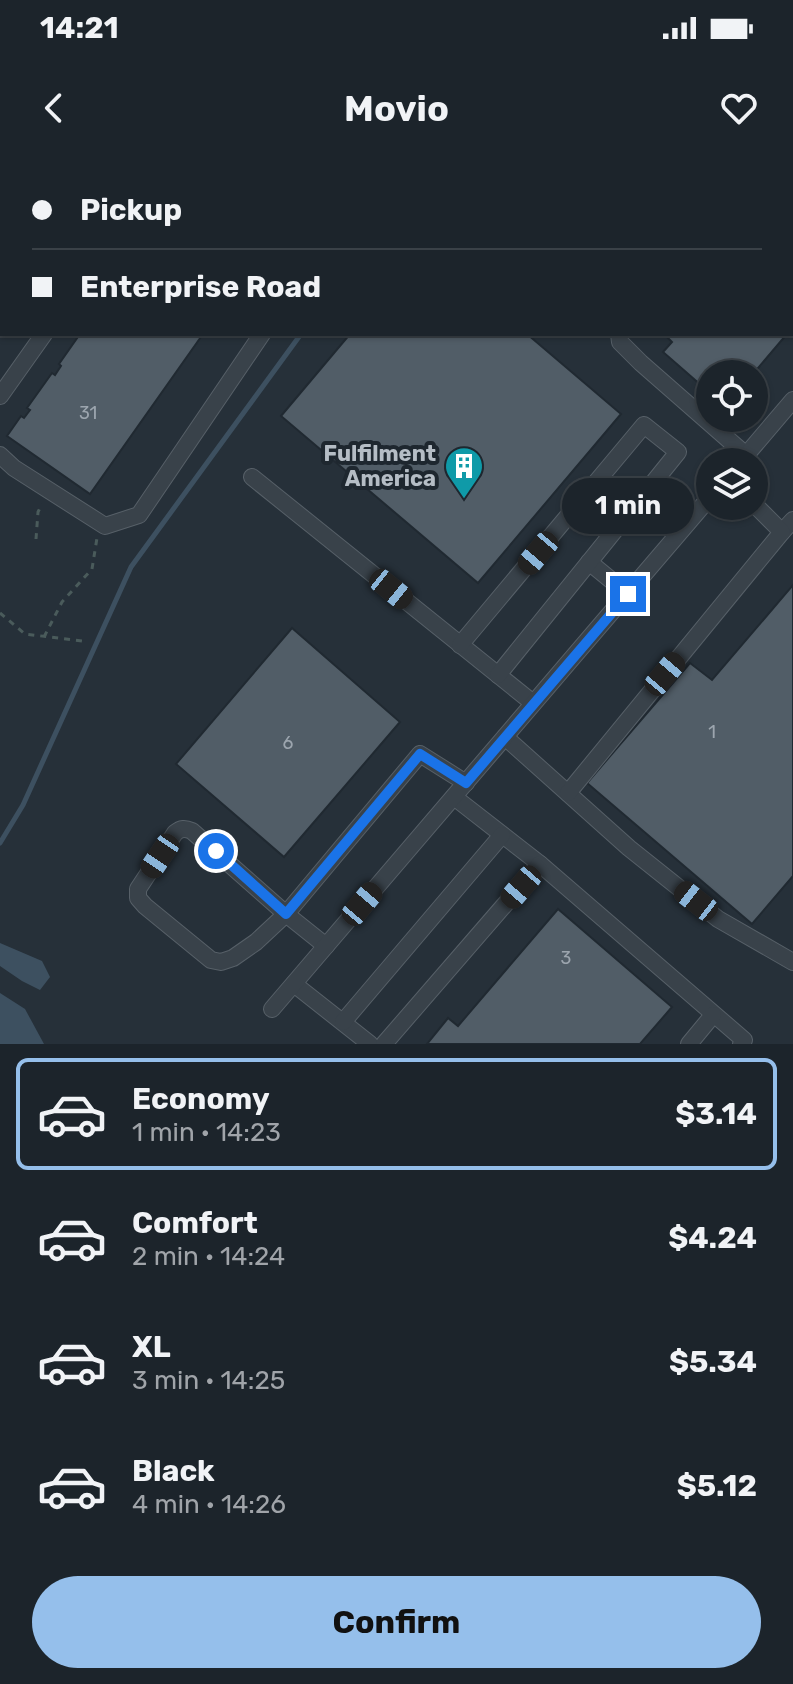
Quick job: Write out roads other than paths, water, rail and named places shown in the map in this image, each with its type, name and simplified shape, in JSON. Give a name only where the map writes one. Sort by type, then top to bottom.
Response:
[{"type":"street","points":[[0,396],[43,336]]},
{"type":"street","points":[[0,455],[14,468],[105,526],[139,515],[261,336]]},
{"type":"street","points":[[619,336],[620,342],[641,363],[732,448]]},
{"type":"street","points":[[752,448],[793,400]]},
{"type":"street","points":[[460,645],[644,425],[678,452],[498,675]]},
{"type":"street","points":[[252,477],[533,703]]},
{"type":"street","points":[[568,793],[788,526],[768,513]]},
{"type":"street","points":[[272,1009],[696,514]]},
{"type":"street","points":[[589,562],[628,594]]},
{"type":"street","points":[[505,737],[629,848],[718,919],[793,962]]},
{"type":"street","points":[[326,946],[286,914],[187,828],[175,833],[138,889],[138,898],[145,906],[211,960],[221,962],[233,958],[256,942],[286,914],[420,754],[466,783]]},
{"type":"street","points":[[454,797],[540,864],[744,1040],[741,1044]]},
{"type":"street","points":[[343,1022],[502,835]]},
{"type":"street","points":[[384,1044],[540,864]]},
{"type":"street","points":[[294,984],[370,1044]]},
{"type":"street","points":[[689,1044],[713,1015]]},
{"type":"water","points":[[0,943],[42,961],[50,977],[40,990],[0,966]]},
{"type":"water","points":[[0,993],[25,1009],[44,1044],[0,1044]]},
{"type":"waterway","points":[[0,843],[23,805],[131,567],[300,336]]},
{"type":"place","name":"Fulfilment America","points":[[464,500]]}]
